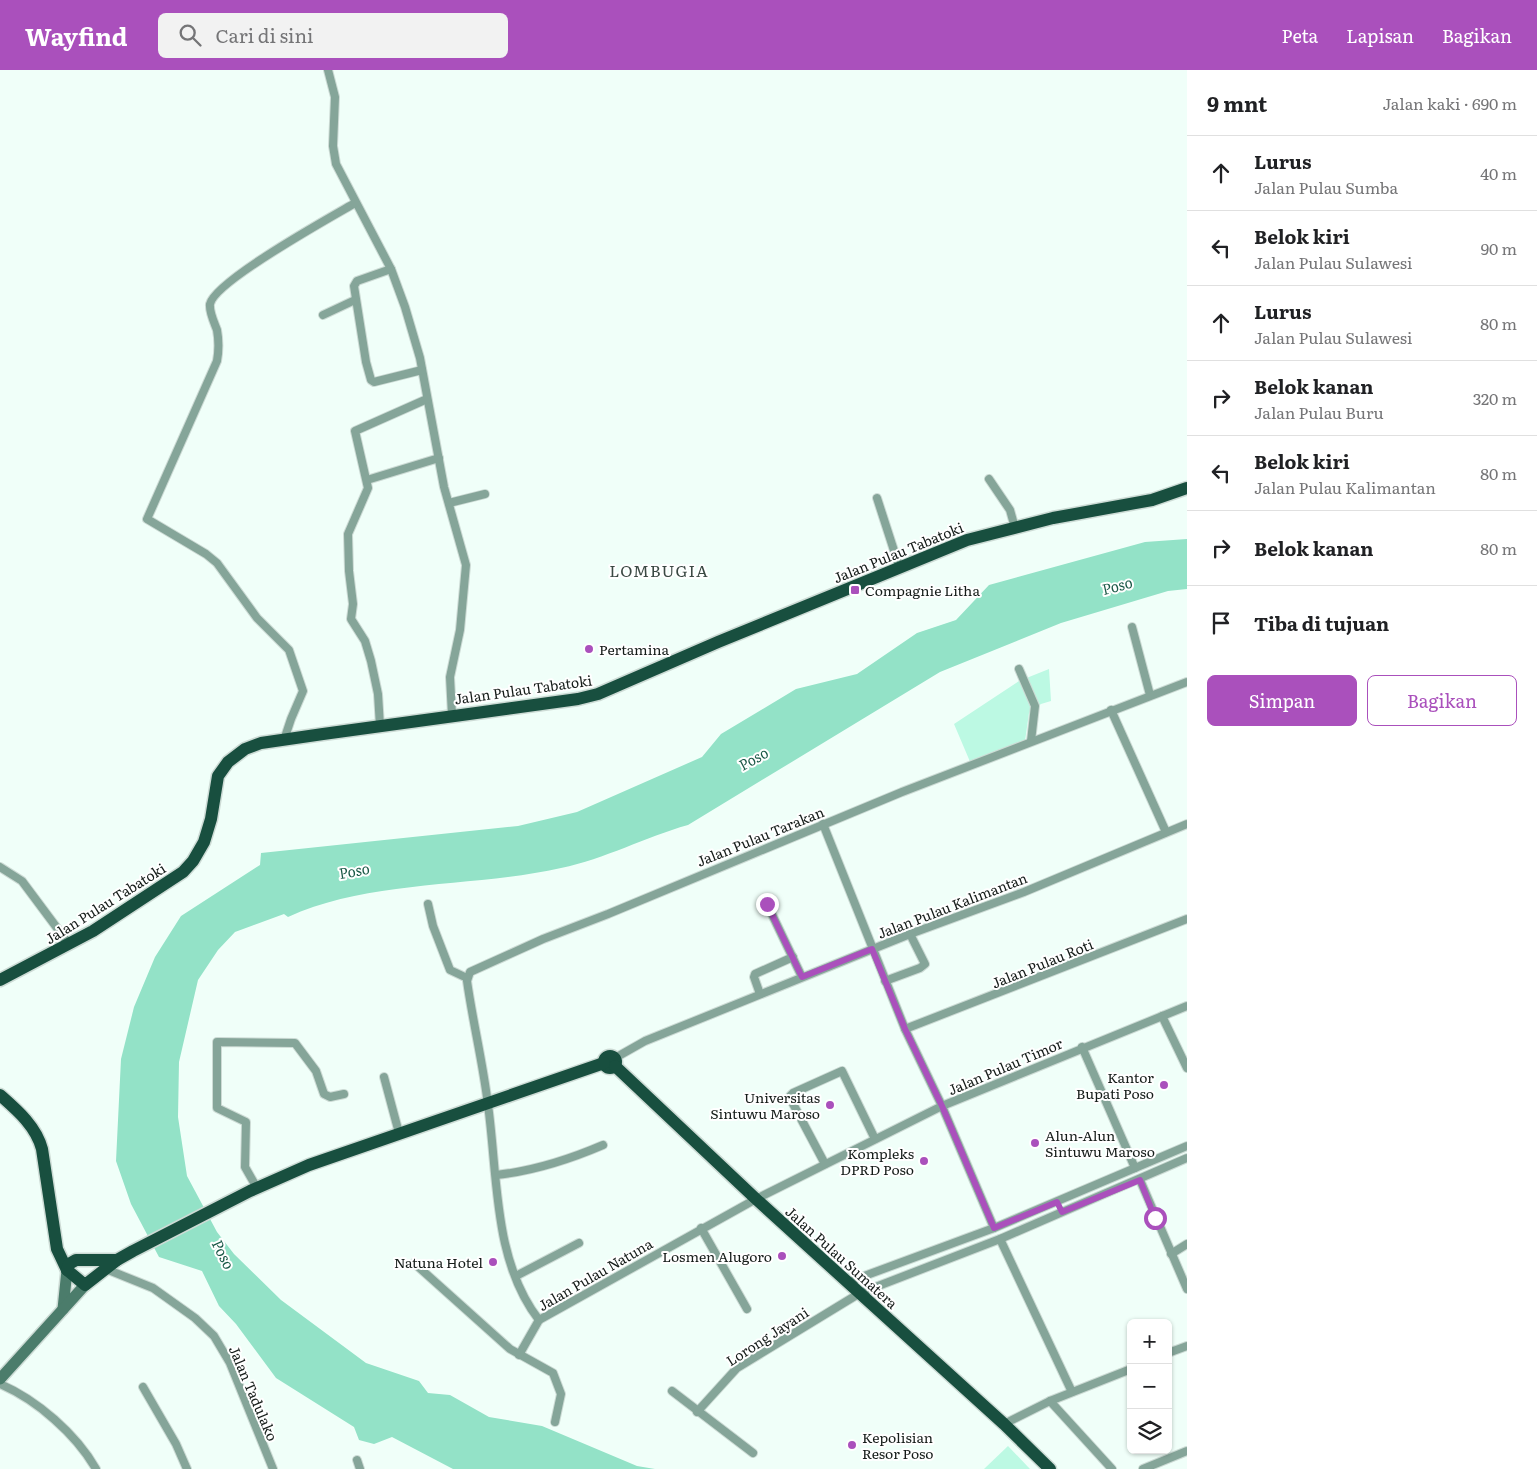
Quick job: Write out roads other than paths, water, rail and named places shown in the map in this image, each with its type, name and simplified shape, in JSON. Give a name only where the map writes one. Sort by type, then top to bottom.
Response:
[{"type":"highway","name":"Jalan Pulau Tabatoki","points":[[0,980],[69,944],[117,916],[183,872],[193,861],[204,842],[221,771],[228,762],[245,749],[261,743],[569,700],[598,694],[899,566],[967,540],[1015,528],[1152,500],[1187,488]]},
{"type":"highway","points":[[0,1095],[26,1120],[40,1143],[51,1220],[60,1256],[67,1270],[85,1285],[117,1260],[253,1189],[318,1161],[611,1062]]},
{"type":"highway","name":"Jalan Pulau Sumatera","points":[[611,1062],[756,1199],[1015,1434],[1050,1469]]},
{"type":"highway","points":[[60,1256],[76,1260],[101,1272]]},
{"type":"highway","points":[[67,1270],[69,1264],[76,1260],[117,1260]]},
{"type":"main road","points":[[63,1309],[67,1270]]},
{"type":"main road","points":[[0,1379],[85,1285]]},
{"type":"street","points":[[328,70],[335,97],[334,146],[336,164],[391,269],[405,307],[422,370],[449,503],[467,571],[460,630],[450,677],[452,715]]},
{"type":"street","points":[[284,740],[304,691],[289,650],[257,618],[217,563],[206,554],[146,519],[217,361],[219,343],[211,313],[212,300],[229,282],[265,256],[355,203]]},
{"type":"street","points":[[391,269],[356,282],[354,287],[366,362],[372,381],[375,382],[422,370]]},
{"type":"street","points":[[323,315],[355,300]]},
{"type":"street","points":[[380,726],[378,694],[369,654],[365,641],[351,619],[353,604],[348,556],[348,532],[366,495],[367,480],[356,430],[427,399]]},
{"type":"street","points":[[367,480],[439,458]]},
{"type":"street","points":[[989,479],[1008,508],[1015,528]]},
{"type":"street","points":[[449,503],[485,494]]},
{"type":"street","points":[[877,498],[899,566]]},
{"type":"street","points":[[1132,628],[1150,695]]},
{"type":"street","points":[[1020,669],[1035,706],[1031,741]]},
{"type":"street","name":"Jalan Pulau Tarakan","points":[[467,978],[470,972],[477,968],[535,942],[1031,741],[1187,682]]},
{"type":"street","points":[[1111,710],[1166,832]]},
{"type":"street","points":[[823,824],[905,1029],[942,1106],[994,1228]]},
{"type":"street","name":"Jalan Pulau Kalimantan","points":[[611,1062],[645,1041],[910,934],[1024,892],[1187,824]]},
{"type":"street","points":[[0,867],[22,881],[69,944]]},
{"type":"street","points":[[428,904],[432,924],[450,970],[467,978],[488,1104]]},
{"type":"street","points":[[767,904],[802,977]]},
{"type":"street","name":"Jalan Pulau Roti","points":[[905,1029],[1187,919]]},
{"type":"street","points":[[885,981],[920,968],[925,964],[910,934]]},
{"type":"street","points":[[760,994],[754,977],[755,974],[792,957]]},
{"type":"street","name":"Jalan Pulau Timor","points":[[756,1199],[942,1106],[1082,1047],[1187,1006]]},
{"type":"street","points":[[1162,1016],[1187,1068]]},
{"type":"street","points":[[253,1189],[245,1168],[246,1122],[218,1108],[218,1042],[295,1043],[316,1072],[324,1094],[330,1097],[344,1094]]},
{"type":"street","points":[[1082,1047],[1135,1168]]},
{"type":"street","points":[[826,1164],[791,1100],[790,1096],[793,1093],[842,1071],[875,1139]]},
{"type":"street","points":[[384,1077],[399,1133]]},
{"type":"street","name":"Jalan Pulau Natuna","points":[[488,1104],[503,1233],[516,1276],[529,1307],[539,1320],[756,1199]]},
{"type":"street","points":[[496,1176],[530,1171],[603,1146]]},
{"type":"street","points":[[848,1282],[994,1228],[1187,1146]]},
{"type":"street","name":"Lorong Jayani","points":[[697,1412],[737,1368],[860,1293],[1000,1239],[1140,1180],[1187,1158]]},
{"type":"street","points":[[1140,1180],[1187,1289]]},
{"type":"street","points":[[1057,1202],[1062,1212]]},
{"type":"street","points":[[701,1228],[747,1309]]},
{"type":"street","points":[[1000,1239],[1072,1392]]},
{"type":"street","points":[[516,1276],[579,1243]]},
{"type":"street","points":[[1171,1254],[1187,1244]]},
{"type":"street","points":[[414,1263],[519,1355],[555,1376],[561,1394],[555,1422]]},
{"type":"street","points":[[897,1264],[900,1277]]},
{"type":"street","name":"Jalan Tadulako","points":[[101,1272],[153,1288],[195,1318],[214,1336],[230,1363],[273,1469]]},
{"type":"street","points":[[519,1355],[539,1320]]},
{"type":"street","points":[[1172,1352],[1187,1346]]},
{"type":"street","points":[[1004,1424],[1050,1401],[1127,1371]]},
{"type":"street","points":[[0,1384],[38,1408],[70,1436],[96,1469]]},
{"type":"street","points":[[143,1387],[176,1444],[187,1469]]},
{"type":"street","points":[[672,1392],[753,1453]]},
{"type":"street","points":[[1050,1401],[1112,1469]]},
{"type":"street","points":[[1015,1434],[1020,1417]]},
{"type":"street","points":[[1143,1469],[1187,1451]]},
{"type":"street","points":[[357,1460],[360,1469]]},
{"type":"water","name":"Poso","points":[[1187,539],[1187,589],[1168,591],[1061,623],[940,672],[688,825],[593,859],[561,868],[493,879],[388,890],[353,896],[320,905],[288,917],[284,914],[235,932],[218,950],[198,980],[179,1062],[178,1117],[187,1176],[217,1232],[234,1254],[281,1300],[366,1363],[419,1381],[428,1393],[450,1395],[489,1417],[542,1426],[637,1466],[655,1469],[453,1469],[392,1437],[374,1444],[359,1440],[354,1427],[276,1378],[236,1324],[219,1306],[202,1271],[159,1257],[131,1204],[116,1161],[121,1059],[134,1007],[155,957],[181,916],[260,865],[261,853],[518,826],[577,812],[702,757],[721,734],[796,689],[857,674],[917,633],[956,620],[989,585],[1145,542]]},
{"type":"place","name":"Compagnie Litha","points":[[855,590]]},
{"type":"place","name":"Pertamina","points":[[589,649]]},
{"type":"place","name":"Kantor Bupati Poso","points":[[1164,1085]]},
{"type":"place","name":"Universitas Sintuwu Maroso","points":[[830,1105]]},
{"type":"place","name":"Alun-Alun Sintuwu Maroso","points":[[1035,1143]]},
{"type":"place","name":"Kompleks DPRD Poso","points":[[924,1161]]},
{"type":"place","name":"Losmen Alugoro","points":[[782,1256]]},
{"type":"place","name":"Natuna Hotel","points":[[493,1262]]},
{"type":"place","name":"Kepolisian Resor Poso","points":[[852,1445]]},
{"type":"district","name":"LOMBUGIA","points":[[659,570]]}]
